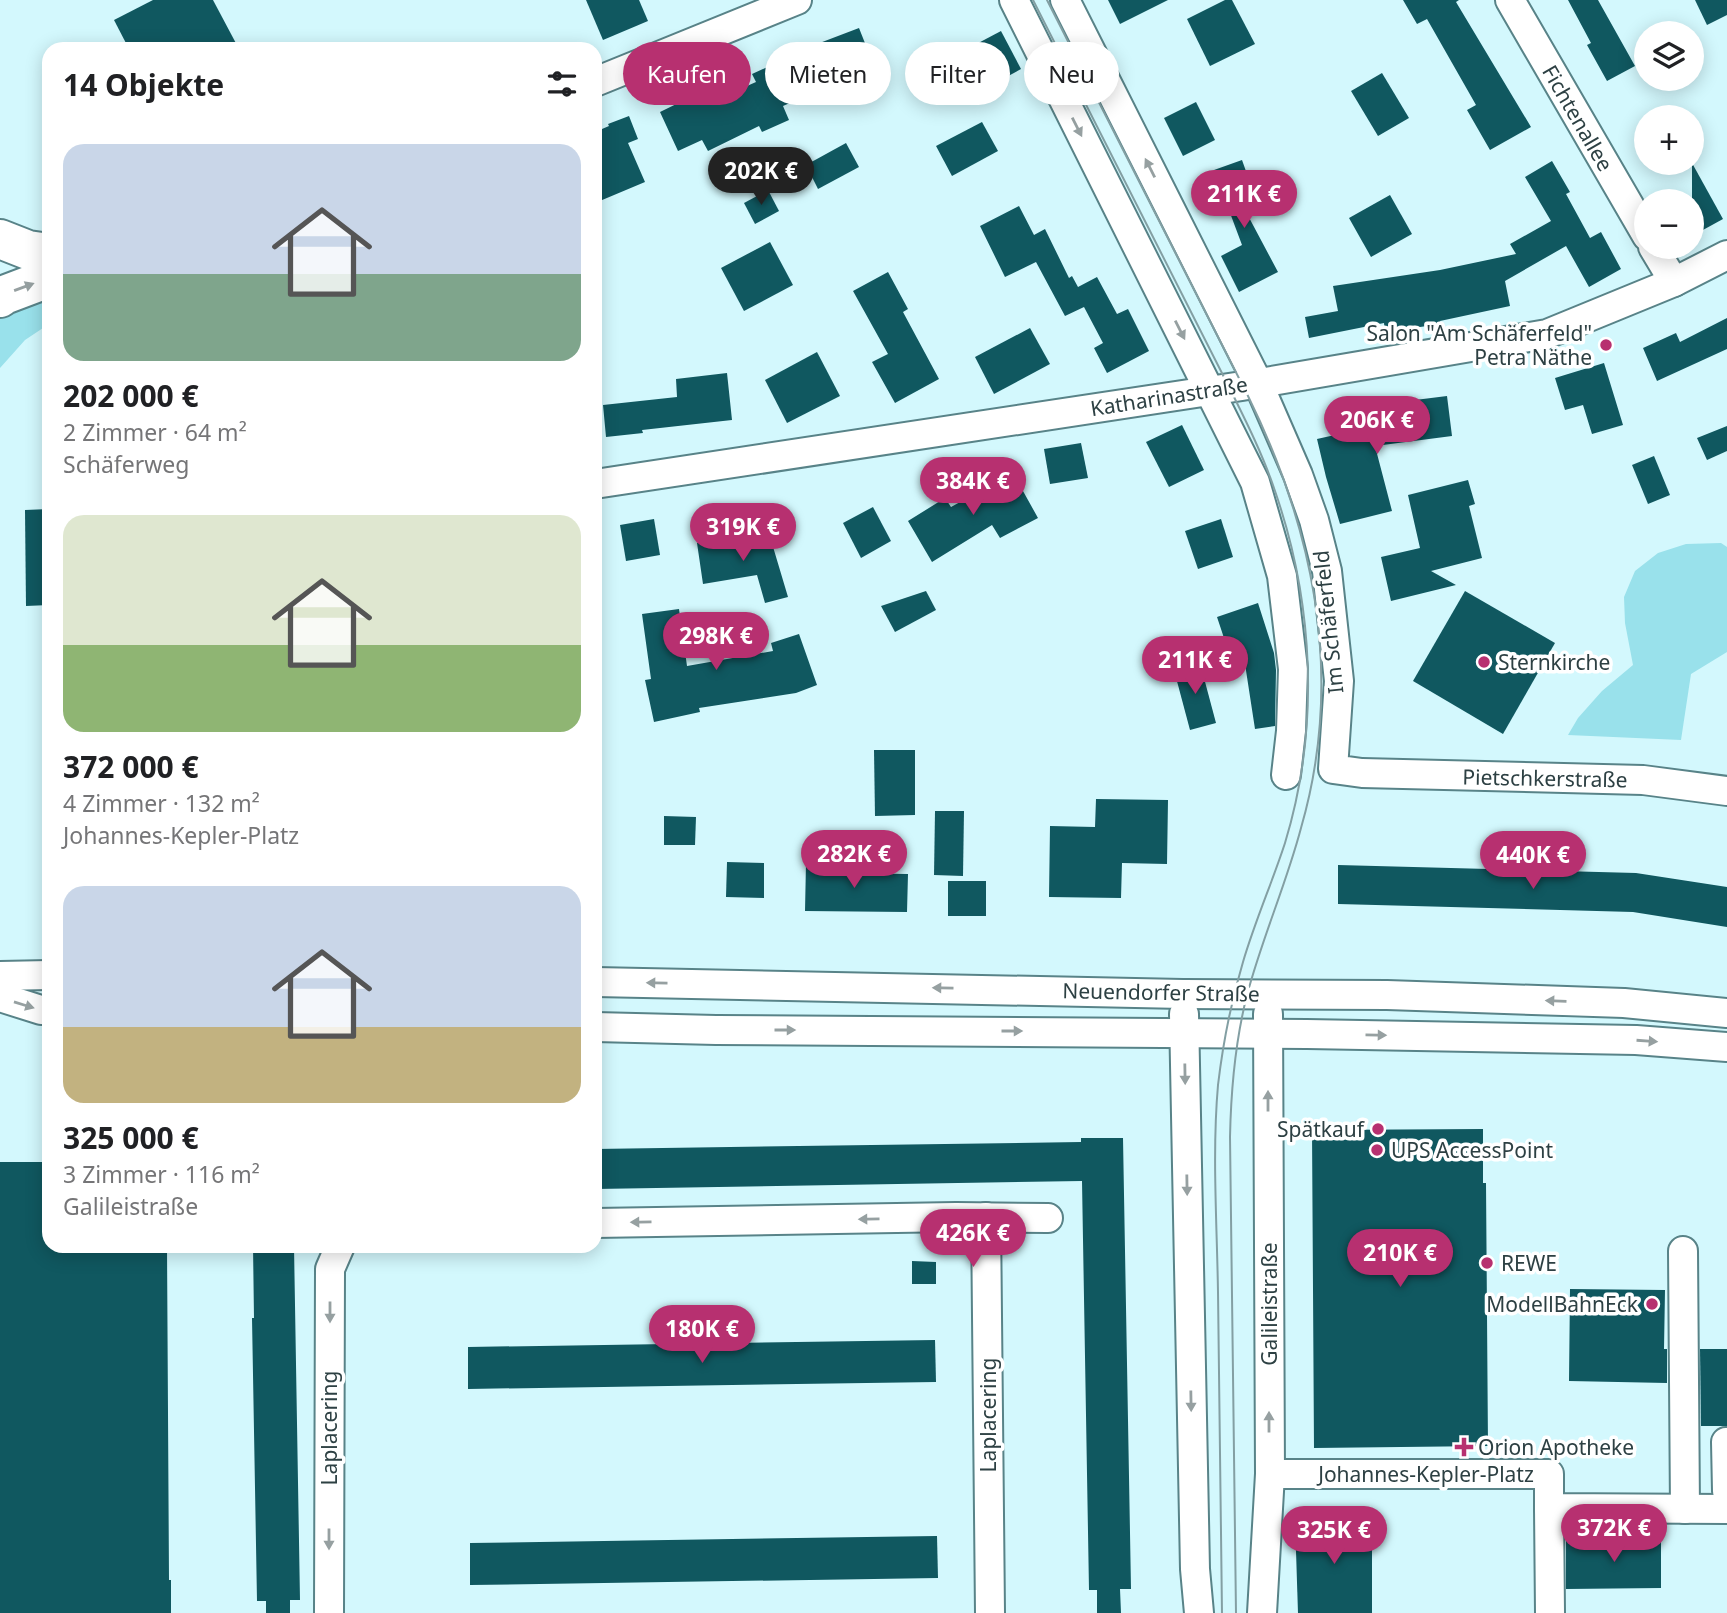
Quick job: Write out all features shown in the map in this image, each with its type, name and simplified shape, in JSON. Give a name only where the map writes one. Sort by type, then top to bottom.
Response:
[{"type":"highway","points":[[0,239],[42,252]]},
{"type":"highway","points":[[0,298],[42,281]]},
{"type":"street","points":[[602,79],[797,0]]},
{"type":"street","name":"Im Schäferfeld","points":[[1014,0],[1255,482],[1282,576],[1293,669],[1286,775]]},
{"type":"street","name":"Im Schäferfeld","points":[[1065,0],[1258,383],[1298,475],[1314,520],[1327,571],[1339,681],[1333,769],[1362,773]]},
{"type":"street","name":"Fichtenallee","points":[[1510,0],[1634,214]]},
{"type":"street","name":"Katharinastraße","points":[[602,483],[1258,383],[1547,334],[1674,282],[1727,255]]},
{"type":"street","points":[[1660,259],[1674,282]]},
{"type":"street","name":"Pietschkerstraße","points":[[1362,773],[1643,780],[1727,791]]},
{"type":"street","points":[[0,976],[42,975]]},
{"type":"street","name":"Neuendorfer Straße","points":[[602,982],[1183,994],[1387,995],[1624,1003],[1727,1013]]},
{"type":"street","points":[[1183,994],[1195,1569],[1199,1613]]},
{"type":"street","name":"Galileistraße","points":[[1262,1613],[1270,1474],[1268,994]]},
{"type":"street","points":[[0,997],[42,1010]]},
{"type":"street","name":"Neuendorfer Straße","points":[[602,1027],[1268,1033],[1636,1040],[1727,1047]]},
{"type":"street","name":"Laplacering","points":[[986,1217],[990,1613]]},
{"type":"street","points":[[602,1223],[1048,1218]]},
{"type":"street","points":[[1683,1251],[1685,1509]]},
{"type":"street","name":"Laplacering","points":[[329,1613],[330,1269],[337,1253]]},
{"type":"street","points":[[1684,1442],[1727,1442],[1727,1491]]},
{"type":"street","name":"Johannes-Kepler-Platz","points":[[1270,1474],[1549,1474],[1550,1613]]},
{"type":"street","name":"Johannes-Kepler-Platz","points":[[1549,1508],[1727,1509]]},
{"type":"shaded area","points":[[41,289],[42,329],[25,340],[0,368],[0,317]]},
{"type":"shaded area","points":[[1721,543],[1727,547],[1727,652],[1691,674],[1681,740],[1568,735],[1578,718],[1602,691],[1633,665],[1625,623],[1624,597],[1635,571],[1658,553],[1686,544]]},
{"type":"building","points":[[153,0],[213,0],[235,42],[125,42],[114,20]]},
{"type":"building","points":[[586,0],[639,0],[648,21],[603,40]]},
{"type":"building","points":[[1108,0],[1168,0],[1120,24]]},
{"type":"building","points":[[1225,0],[1232,0],[1255,44],[1210,66],[1187,19]]},
{"type":"building","points":[[1403,0],[1459,0],[1456,2],[1531,127],[1490,150],[1467,110],[1476,105],[1427,19],[1417,24]]},
{"type":"building","points":[[1568,0],[1598,0],[1634,67],[1607,81],[1587,45],[1591,43]]},
{"type":"building","points":[[1695,0],[1727,0],[1727,15],[1707,25]]},
{"type":"building","points":[[859,28],[865,42],[822,42]]},
{"type":"building","points":[[1001,31],[1007,42],[980,42]]},
{"type":"building","points":[[1010,48],[1021,69],[1010,75]]},
{"type":"building","points":[[765,68],[765,105],[785,105],[783,106],[789,120],[762,132],[759,126],[708,151],[702,140],[678,151],[660,112],[674,105],[751,105],[751,84],[756,82],[752,74]]},
{"type":"building","points":[[1382,73],[1409,118],[1378,136],[1351,91]]},
{"type":"building","points":[[1196,102],[1215,140],[1183,156],[1164,118]]},
{"type":"building","points":[[629,116],[638,139],[628,143],[645,182],[602,200],[602,129],[609,126],[608,124]]},
{"type":"building","points":[[982,122],[998,151],[952,176],[936,146]]},
{"type":"building","points":[[846,143],[859,167],[818,189],[806,165]]},
{"type":"building","points":[[1242,160],[1258,205],[1245,210],[1278,272],[1239,292],[1221,256],[1242,245],[1214,170]]},
{"type":"building","points":[[1552,161],[1570,192],[1566,194],[1590,238],[1601,232],[1621,269],[1589,287],[1566,246],[1505,281],[1510,306],[1440,321],[1441,324],[1385,332],[1384,323],[1309,338],[1305,317],[1338,311],[1333,286],[1440,270],[1516,254],[1510,244],[1551,221],[1525,177]]},
{"type":"building","points":[[1692,175],[1699,175],[1723,219],[1704,229],[1704,189],[1692,189]]},
{"type":"building","points":[[768,190],[779,211],[755,224],[744,203]]},
{"type":"building","points":[[1390,195],[1412,234],[1371,257],[1349,218]]},
{"type":"building","points":[[1019,206],[1034,235],[1045,229],[1069,278],[1072,276],[1078,287],[1097,277],[1117,314],[1128,309],[1149,351],[1107,373],[1094,348],[1103,343],[1084,307],[1065,316],[1036,262],[1005,277],[980,226]]},
{"type":"building","points":[[770,242],[793,285],[744,311],[721,268]]},
{"type":"building","points":[[888,272],[908,309],[903,312],[939,379],[895,403],[872,362],[888,354],[853,291]]},
{"type":"building","points":[[1727,318],[1727,349],[1657,381],[1643,348],[1676,333],[1680,342]]},
{"type":"building","points":[[1030,328],[1050,364],[994,394],[975,357]]},
{"type":"building","points":[[817,352],[840,396],[787,423],[765,380]]},
{"type":"building","points":[[1604,363],[1623,425],[1592,434],[1583,405],[1565,410],[1555,378]]},
{"type":"building","points":[[727,373],[732,420],[642,430],[643,433],[606,437],[603,405],[677,397],[676,379]]},
{"type":"building","points":[[1447,396],[1452,436],[1375,446],[1392,511],[1340,524],[1317,439],[1393,422],[1391,403]]},
{"type":"building","points":[[1182,425],[1204,470],[1169,487],[1146,442]]},
{"type":"building","points":[[1727,426],[1727,451],[1707,460],[1697,438]]},
{"type":"building","points":[[1081,443],[1088,478],[1050,484],[1044,449]]},
{"type":"building","points":[[1654,456],[1670,495],[1648,504],[1632,465]]},
{"type":"building","points":[[1013,473],[1038,518],[1000,538],[992,525],[932,562],[908,521],[945,498],[951,507]]},
{"type":"building","points":[[1468,480],[1475,504],[1469,506],[1482,558],[1431,571],[1456,585],[1391,601],[1381,557],[1420,548],[1408,495]]},
{"type":"building","points":[[873,507],[891,541],[861,558],[843,523]]},
{"type":"building","points":[[42,509],[42,605],[26,606],[25,510]]},
{"type":"building","points":[[654,519],[660,555],[626,561],[620,525]]},
{"type":"building","points":[[1221,519],[1233,557],[1198,569],[1185,531]]},
{"type":"building","points":[[768,530],[788,597],[765,603],[757,575],[703,584],[697,543],[737,536],[737,540]]},
{"type":"building","points":[[926,591],[936,610],[895,632],[881,606]]},
{"type":"building","name":"Sternkirche","points":[[1465,591],[1555,643],[1503,734],[1413,681]]},
{"type":"building","points":[[1258,603],[1274,653],[1275,726],[1255,729],[1245,664],[1234,668],[1217,617]]},
{"type":"building","points":[[679,609],[687,666],[773,651],[771,643],[799,634],[817,685],[796,693],[699,708],[700,712],[654,722],[645,680],[651,679],[642,614]]},
{"type":"building","points":[[1200,663],[1216,723],[1190,730],[1174,670]]},
{"type":"building","points":[[874,750],[915,750],[915,815],[875,816]]},
{"type":"building","points":[[1096,799],[1168,800],[1167,864],[1122,863],[1121,898],[1049,897],[1050,826],[1095,827]]},
{"type":"building","points":[[935,811],[964,811],[963,876],[934,875]]},
{"type":"building","points":[[664,816],[696,817],[695,845],[664,845]]},
{"type":"building","points":[[727,862],[764,863],[764,898],[726,897]]},
{"type":"building","points":[[806,863],[842,864],[842,873],[908,874],[907,912],[805,911]]},
{"type":"building","points":[[1338,865],[1636,873],[1727,887],[1727,927],[1633,912],[1338,904]]},
{"type":"building","points":[[948,881],[986,881],[986,916],[948,916]]},
{"type":"building","points":[[1483,1129],[1483,1183],[1486,1183],[1488,1446],[1314,1448],[1312,1130]]},
{"type":"building","points":[[1081,1138],[1123,1138],[1131,1589],[1120,1589],[1121,1613],[1097,1613],[1097,1590],[1089,1590],[1082,1181],[602,1189],[602,1149],[1081,1142]]},
{"type":"building","points":[[0,1162],[42,1162],[42,1253],[167,1253],[171,1613],[0,1613]]},
{"type":"building","points":[[253,1253],[294,1253],[300,1600],[290,1600],[290,1613],[266,1613],[266,1601],[257,1601]]},
{"type":"building","points":[[912,1261],[936,1262],[936,1284],[912,1284]]},
{"type":"building","points":[[1570,1289],[1665,1290],[1664,1349],[1667,1349],[1667,1383],[1569,1381]]},
{"type":"building","points":[[935,1340],[936,1382],[468,1389],[468,1347]]},
{"type":"building","points":[[1700,1349],[1727,1349],[1727,1426],[1701,1426]]},
{"type":"building","points":[[1372,1518],[1372,1613],[1298,1613],[1295,1520]]},
{"type":"building","points":[[937,1536],[938,1578],[470,1585],[470,1543]]},
{"type":"building","points":[[1661,1538],[1661,1588],[1566,1589],[1566,1540]]},
{"type":"tram line","points":[[1033,0],[1260,451],[1288,534],[1305,622],[1308,711],[1296,799],[1285,843],[1239,977],[1218,1085],[1215,1162],[1222,1613]]},
{"type":"tram line","points":[[1047,0],[1248,396],[1271,447],[1291,500],[1306,553],[1316,607],[1321,662],[1320,717],[1314,772],[1295,849],[1247,995],[1239,1030],[1233,1083],[1230,1137],[1236,1613]]},
{"type":"place","name":"Salon \"Am Schäferfeld\" Petra Näthe","points":[[1606,345]]},
{"type":"place","name":"Sternkirche","points":[[1484,662]]},
{"type":"place","name":"Spätkauf","points":[[1378,1129]]},
{"type":"place","name":"UPS AccessPoint","points":[[1377,1150]]},
{"type":"place","name":"REWE","points":[[1487,1263]]},
{"type":"place","name":"ModellBahnEck","points":[[1652,1304]]},
{"type":"place","name":"Orion Apotheke","points":[[1464,1447]]}]
